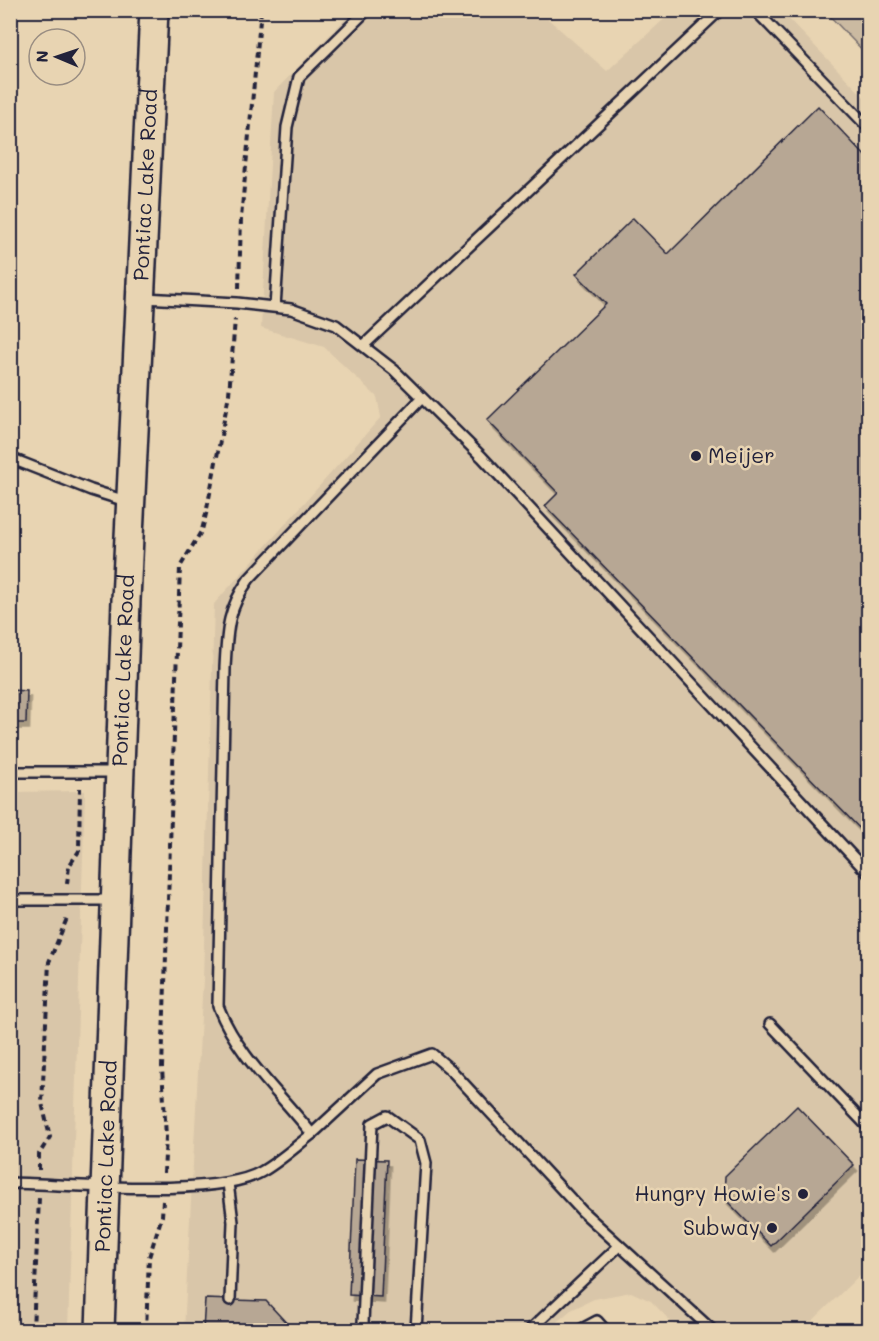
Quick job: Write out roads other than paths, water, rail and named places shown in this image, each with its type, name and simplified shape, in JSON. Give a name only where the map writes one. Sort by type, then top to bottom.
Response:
[{"type":"main road","name":"Pontiac Lake Road","points":[[100,1330],[130,502],[154,10]]},
{"type":"lane","points":[[275,307],[287,127],[300,78],[367,10]]},
{"type":"lane","points":[[363,346],[720,10]]},
{"type":"lane","points":[[755,10],[868,127]]},
{"type":"lane","points":[[140,298],[237,303],[291,309],[336,325],[394,370],[482,457],[868,873]]},
{"type":"lane","points":[[312,1134],[244,1053],[226,1028],[218,1006],[227,631],[234,599],[249,579],[421,399]]},
{"type":"lane","points":[[10,458],[91,490],[130,502]]},
{"type":"lane","points":[[10,772],[120,772]]},
{"type":"lane","points":[[10,900],[115,900]]},
{"type":"lane","points":[[770,1024],[868,1127]]},
{"type":"lane","points":[[10,1183],[164,1187],[228,1183],[259,1173],[312,1134],[376,1074],[432,1054],[451,1070],[570,1198],[712,1330]]},
{"type":"lane","points":[[366,1330],[363,1323],[372,1124],[387,1116],[420,1140],[426,1163],[416,1330]]},
{"type":"lane","points":[[228,1183],[232,1222],[230,1300]]},
{"type":"lane","points":[[530,1330],[619,1246]]},
{"type":"lane","points":[[580,1330],[597,1321],[605,1330]]},
{"type":"place","name":"Meijer","points":[[696,456]]},
{"type":"place","name":"Hungry Howie's","points":[[803,1194]]},
{"type":"place","name":"Subway","points":[[772,1228]]}]
